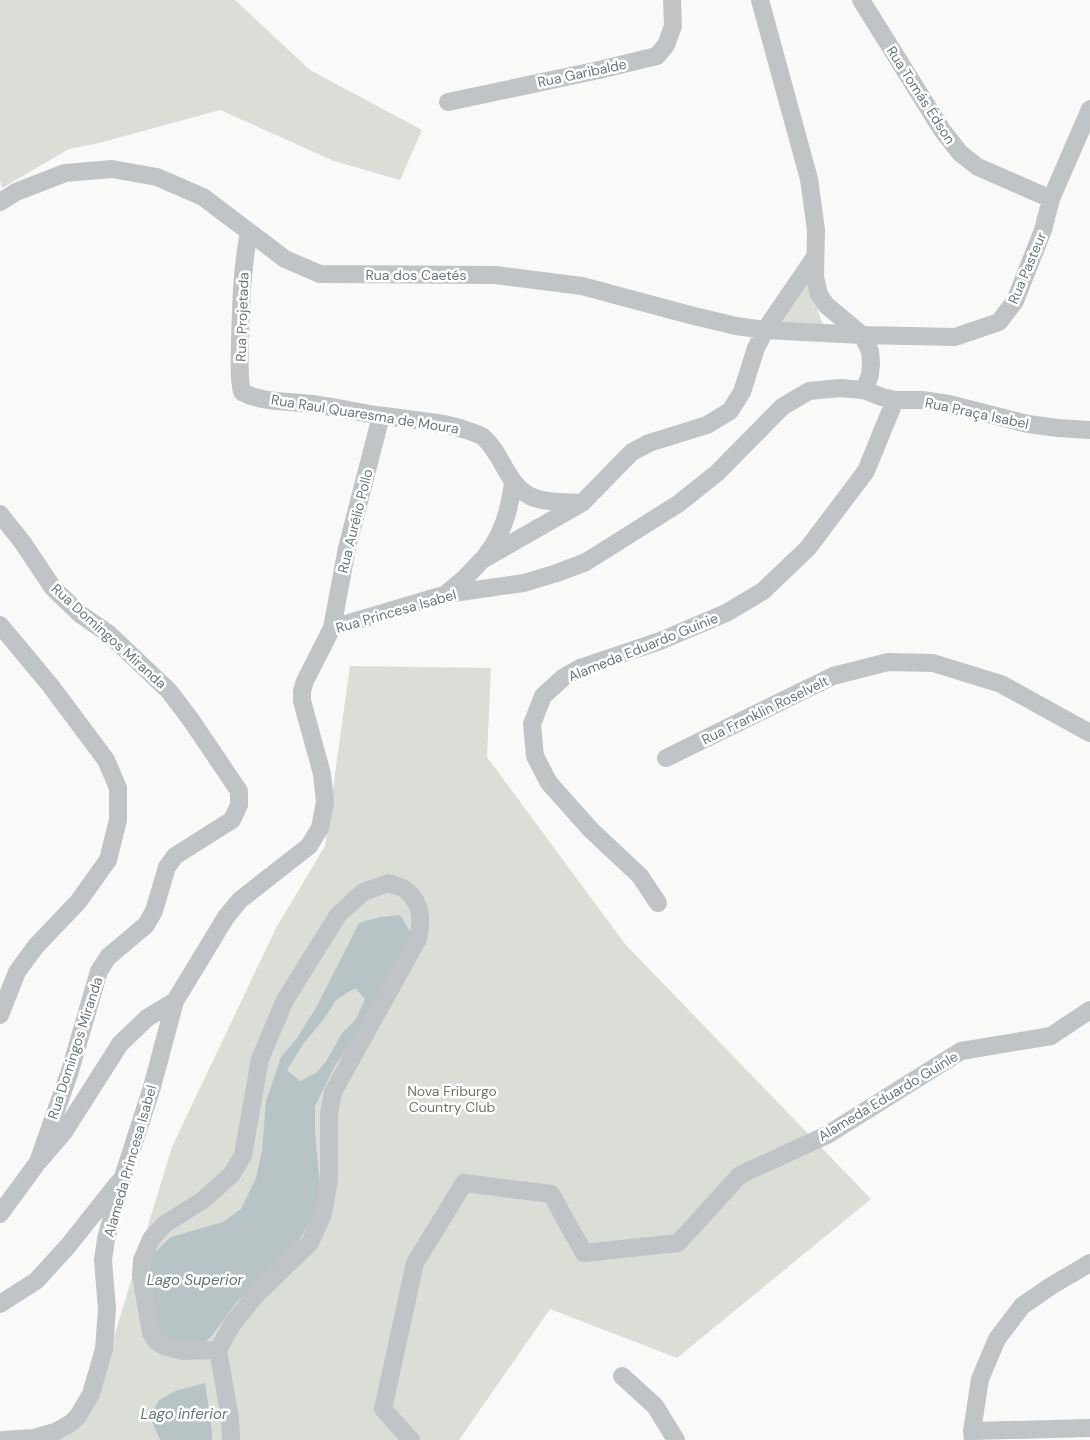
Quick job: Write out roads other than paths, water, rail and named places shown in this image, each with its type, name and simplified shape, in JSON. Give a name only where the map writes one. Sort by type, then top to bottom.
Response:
[{"type":"street","name":"Rua Garibalde","points":[[448,102],[657,56],[666,45],[673,26],[672,0]]},
{"type":"street","points":[[760,0],[809,178],[816,230],[815,277],[819,294],[826,305],[862,335],[870,351],[872,363],[864,390]]},
{"type":"street","name":"Rua Tomás Édson","points":[[861,0],[942,130],[960,153],[978,167],[1051,199]]},
{"type":"street","name":"Rua Pasteur","points":[[862,335],[955,337],[999,322],[1015,301],[1044,230],[1051,199],[1090,109]]},
{"type":"street","name":"Rua dos Caetés","points":[[0,202],[16,192],[65,173],[112,169],[157,177],[203,197],[285,259],[320,274],[432,274],[504,277],[582,286],[736,326],[765,330],[862,335]]},
{"type":"street","name":"Rua Projetada","points":[[249,232],[244,259],[239,381],[242,392],[251,397]]},
{"type":"street","points":[[482,560],[582,502],[632,452],[649,443],[707,425],[730,411],[742,392],[756,348],[765,330],[815,257]]},
{"type":"street","name":"Rua Princesa Isabel","points":[[175,1001],[226,917],[235,906],[309,846],[320,828],[324,802],[322,774],[302,701],[302,691],[305,681],[332,628],[446,594],[524,583],[586,562],[686,498],[717,473],[782,407],[809,391],[840,388],[864,390]]},
{"type":"street","name":"Rua Praça Isabel","points":[[864,390],[896,400],[922,400],[949,404],[1028,424],[1090,430]]},
{"type":"street","name":"Rua Raul Quaresma de Moura","points":[[251,397],[313,404],[422,421],[464,430],[483,437],[495,452],[513,482],[522,492],[544,500],[582,502]]},
{"type":"street","name":"Alameda Eduardo Guinie","points":[[658,903],[640,876],[591,830],[548,784],[535,756],[532,724],[543,696],[564,677],[580,668],[660,641],[726,613],[763,590],[808,548],[866,471],[896,400]]},
{"type":"street","name":"Rua Aurélio Pollo","points":[[332,628],[346,548],[381,416]]},
{"type":"street","points":[[446,594],[494,546],[509,507],[513,482]]},
{"type":"street","name":"Rua Domingos Miranda","points":[[0,514],[23,543],[53,588],[80,614],[116,640],[169,691],[240,791],[239,805],[232,820],[175,856],[167,866],[154,911],[146,925],[108,957],[99,971],[70,1071],[38,1162]]},
{"type":"street","points":[[0,625],[50,685],[106,760],[118,788],[118,820],[108,860],[78,902],[36,946],[17,972],[0,1014]]},
{"type":"street","name":"Rua Franklin Roselvelt","points":[[666,758],[833,676],[888,662],[933,663],[1001,684],[1090,733]]},
{"type":"street","points":[[218,1350],[184,1351],[164,1346],[157,1342],[151,1332],[149,1323],[141,1275],[142,1260],[151,1239],[165,1224],[203,1200],[232,1174],[243,1155],[260,1058],[286,1000],[338,915],[363,892],[389,883],[406,890],[417,904],[421,924],[418,939],[333,1092],[329,1114],[329,1180],[323,1214],[310,1243],[256,1295],[233,1323],[218,1350],[230,1418],[231,1440]]},
{"type":"street","points":[[0,1214],[38,1162],[64,1132],[120,1044],[147,1018],[175,1001]]},
{"type":"street","name":"Alameda Princesa Isabel","points":[[2,1440],[34,1438],[55,1432],[71,1423],[78,1416],[91,1394],[104,1349],[107,1310],[103,1260],[106,1239],[123,1177],[152,1086],[175,1001]]},
{"type":"street","name":"Alameda Eduardo Guinle","points":[[411,1440],[383,1409],[415,1263],[464,1183],[551,1194],[584,1253],[678,1243],[740,1175],[827,1135],[961,1051],[1052,1036],[1090,1010]]},
{"type":"street","points":[[0,1304],[36,1282],[68,1246],[123,1177]]},
{"type":"street","points":[[1090,1263],[1022,1306],[997,1339],[980,1379],[973,1436],[1090,1428]]},
{"type":"street","points":[[622,1376],[655,1406],[676,1440]]},
{"type":"water","name":"Lago Superior","points":[[400,915],[411,933],[405,954],[370,1019],[336,1064],[315,1106],[315,1134],[320,1184],[314,1215],[297,1244],[236,1303],[211,1337],[199,1346],[173,1346],[157,1329],[147,1282],[153,1254],[171,1237],[223,1222],[241,1209],[256,1178],[262,1151],[266,1101],[281,1057],[297,1038],[317,1006],[359,923],[380,917]],"holes":[[[355,988],[365,999],[356,1019],[342,1033],[327,1060],[316,1073],[300,1081],[287,1070],[303,1044],[324,1019],[336,1000]]]},
{"type":"water","name":"Lago inferior","points":[[205,1383],[212,1440],[160,1440],[150,1417],[159,1400],[175,1391]]},
{"type":"park label","name":"Nova Friburgo Country Club","points":[[452,1100]]}]
